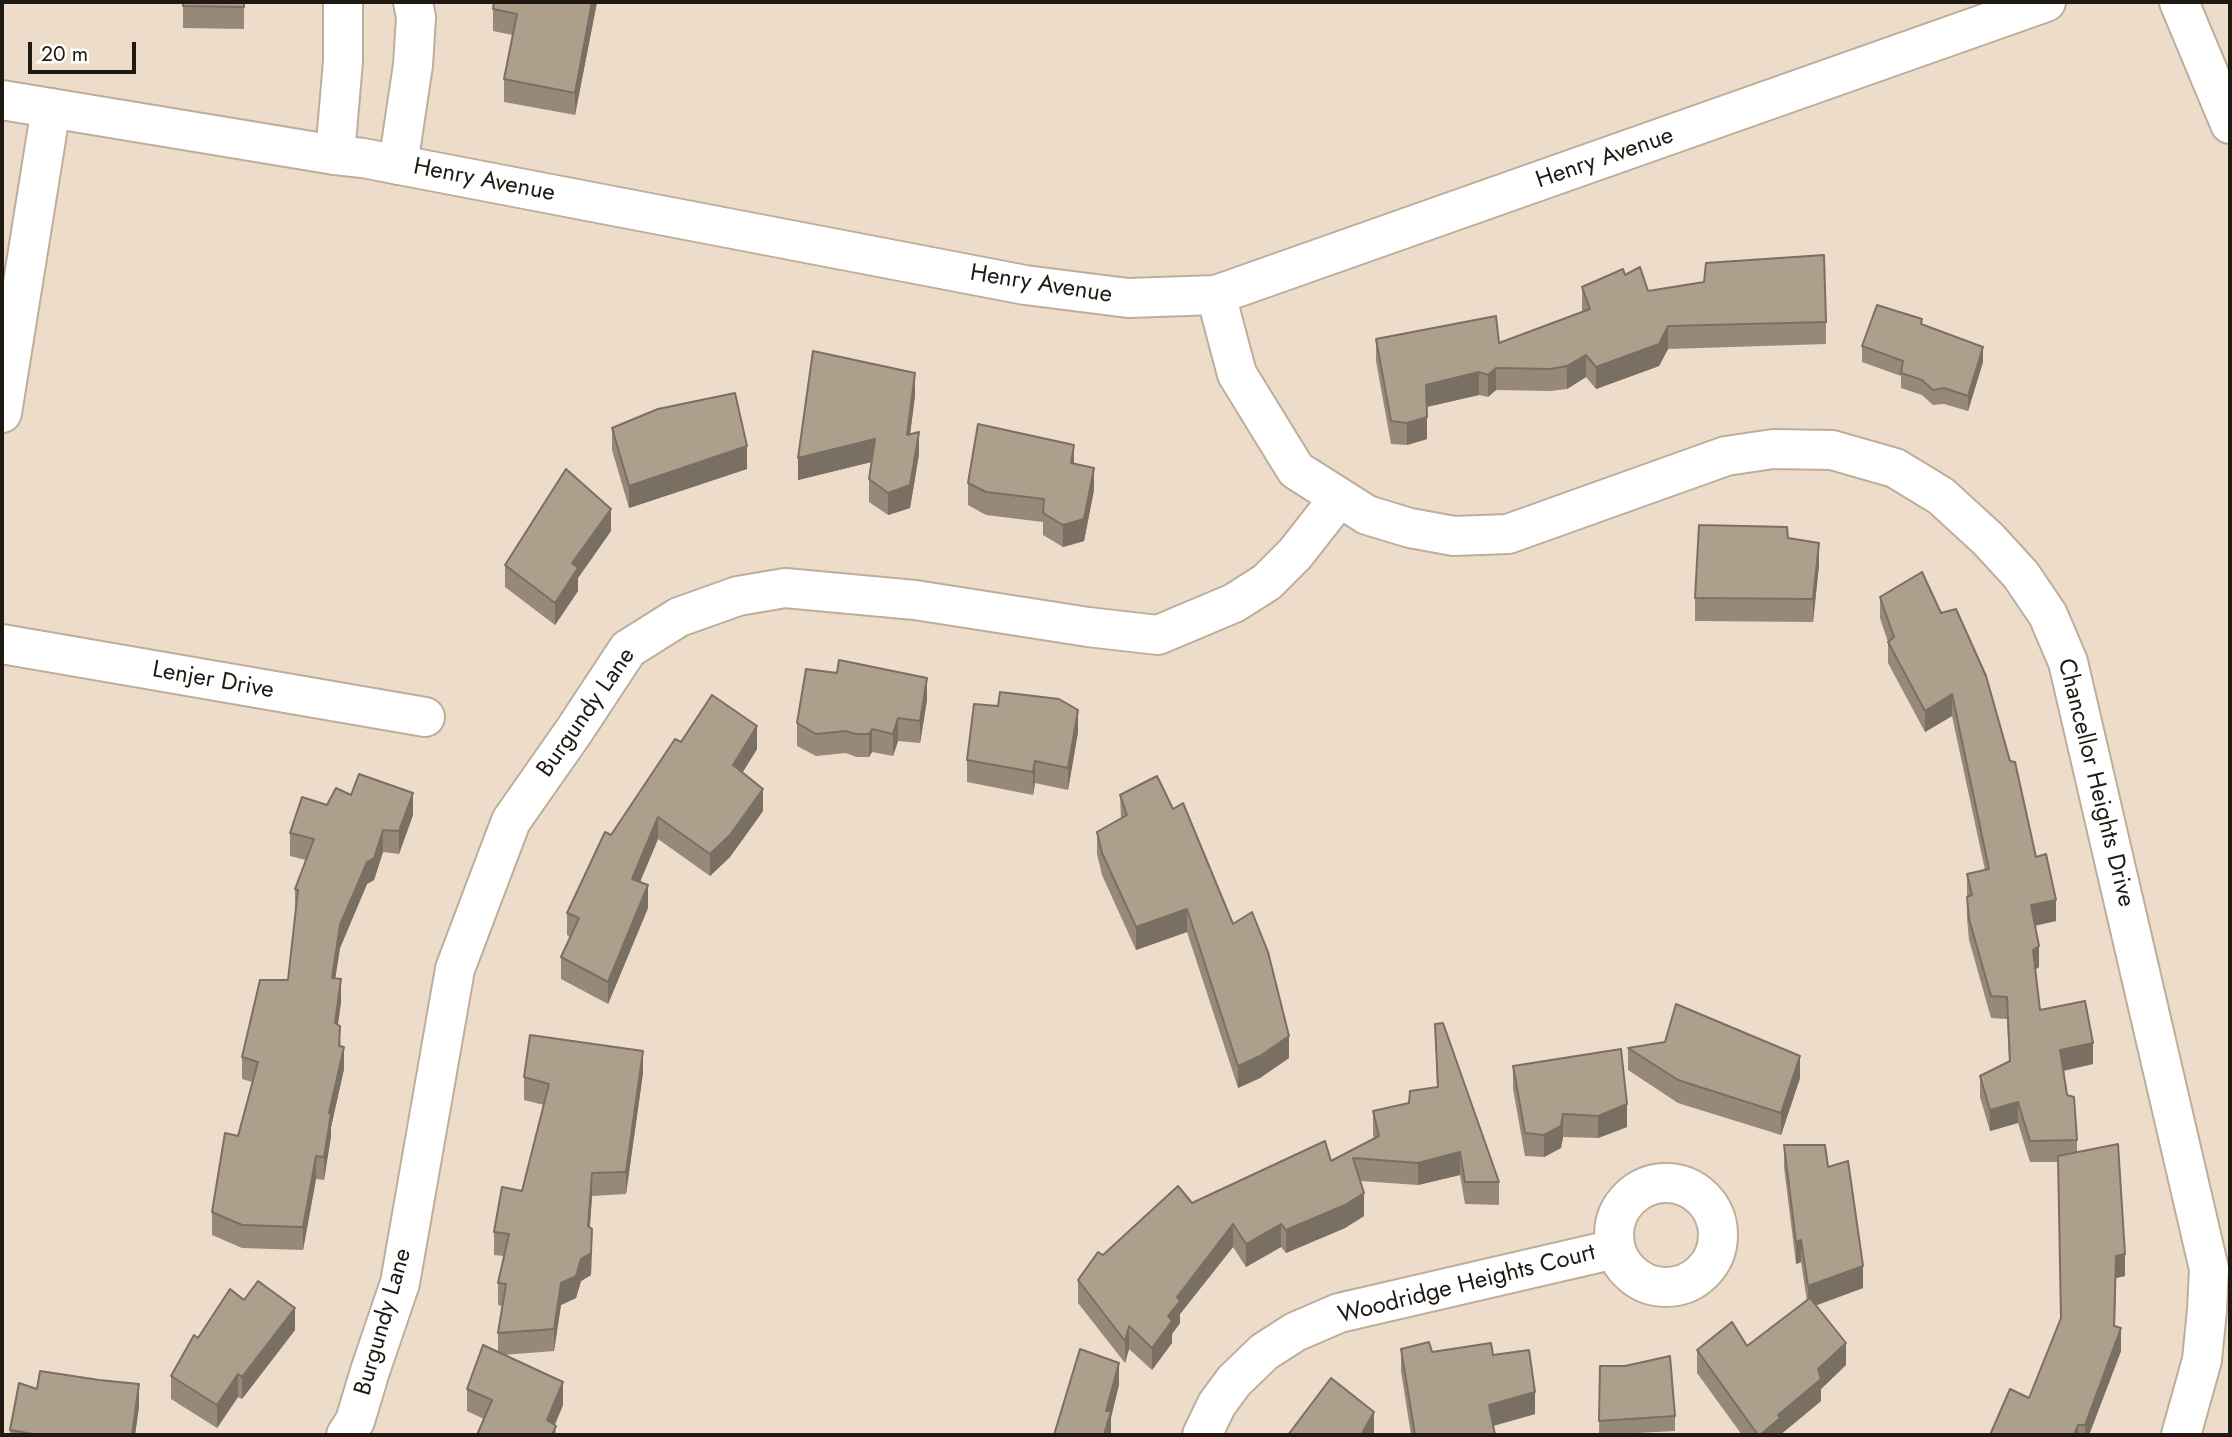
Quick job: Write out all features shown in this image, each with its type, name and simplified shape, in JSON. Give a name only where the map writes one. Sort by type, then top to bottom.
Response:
[{"type":"street","points":[[335,155],[343,61],[343,2]]},
{"type":"street","points":[[398,165],[413,65],[416,17],[413,2]]},
{"type":"street","name":"Henry Avenue","points":[[2,100],[363,158],[1025,285],[1128,298],[1216,295],[2046,2]]},
{"type":"street","points":[[2179,2],[2230,124]]},
{"type":"street","points":[[2,413],[51,108]]},
{"type":"street","name":"Chancellor Heights Drive","points":[[1216,295],[1237,374],[1296,470],[1367,515],[1410,528],[1454,536],[1508,534],[1727,456],[1773,449],[1832,450],[1895,468],[1941,496],[1988,539],[2012,566],[2048,615],[2068,662],[2209,1269],[2202,1360],[2180,1435]]},
{"type":"street","name":"Burgundy Lane","points":[[346,1435],[355,1421],[400,1283],[455,969],[511,821],[628,649],[679,617],[738,596],[785,588],[915,600],[1158,635],[1234,603],[1267,582],[1295,554],[1339,498]]},
{"type":"street","name":"Lenjer Drive","points":[[2,644],[425,717]]},
{"type":"street","name":"Woodridge Heights Court","points":[[1202,1435],[1217,1404],[1234,1381],[1264,1352],[1295,1332],[1339,1313],[1615,1249]]},
{"type":"building","points":[[183,2],[244,2],[244,7],[183,6]]},
{"type":"building","points":[[494,2],[592,2],[575,93],[504,79],[517,14],[493,9]]},
{"type":"building","points":[[1824,255],[1826,322],[1668,326],[1659,344],[1596,367],[1586,355],[1567,366],[1550,369],[1496,368],[1488,375],[1479,372],[1426,385],[1427,417],[1407,423],[1391,421],[1376,339],[1496,316],[1499,343],[1590,309],[1582,287],[1623,269],[1625,275],[1640,267],[1648,291],[1704,282],[1706,263]]},
{"type":"building","points":[[1877,305],[1922,319],[1921,324],[1983,347],[1968,396],[1944,388],[1933,390],[1922,380],[1901,373],[1903,361],[1862,346]]},
{"type":"building","points":[[813,351],[915,373],[907,435],[919,432],[910,485],[888,493],[869,479],[875,439],[798,458]]},
{"type":"building","points":[[735,393],[747,446],[629,486],[612,428],[658,409]]},
{"type":"building","points":[[978,424],[1074,445],[1071,463],[1094,468],[1084,519],[1063,525],[1043,513],[1044,499],[986,492],[968,483]]},
{"type":"building","points":[[566,469],[611,509],[572,563],[578,568],[555,603],[505,565]]},
{"type":"building","points":[[1699,525],[1787,527],[1788,538],[1819,543],[1813,599],[1695,598]]},
{"type":"building","points":[[1922,572],[1941,613],[1956,609],[1986,676],[2010,761],[2015,762],[2036,857],[2046,854],[2056,900],[2031,905],[2039,946],[2033,950],[2040,1010],[2085,1001],[2093,1043],[2060,1050],[2067,1095],[2074,1097],[2077,1140],[2030,1141],[2018,1102],[1990,1110],[1980,1076],[2010,1061],[2007,997],[1991,996],[1969,919],[1967,897],[1972,895],[1967,874],[1989,869],[1952,694],[1925,711],[1888,642],[1894,637],[1880,597]]},
{"type":"building","points":[[839,660],[927,678],[920,721],[898,718],[893,734],[872,729],[869,734],[846,731],[816,734],[797,723],[806,669],[837,673]]},
{"type":"building","points":[[1000,692],[1059,699],[1078,710],[1068,768],[1035,761],[1033,772],[967,760],[974,704],[998,706]]},
{"type":"building","points":[[712,695],[757,726],[733,765],[763,789],[730,835],[710,854],[658,817],[632,879],[648,885],[608,982],[561,957],[579,918],[567,913],[605,832],[611,835],[675,739],[681,742]]},
{"type":"building","points":[[359,774],[413,793],[399,831],[383,830],[374,858],[367,862],[340,925],[332,978],[341,979],[335,1023],[340,1026],[339,1046],[344,1047],[329,1113],[331,1114],[324,1157],[316,1156],[303,1227],[242,1225],[212,1212],[225,1133],[238,1136],[258,1062],[242,1057],[260,980],[288,980],[298,890],[295,889],[314,839],[290,833],[302,797],[327,805],[336,788],[351,795]]},
{"type":"building","points":[[1157,776],[1173,809],[1183,803],[1233,924],[1252,912],[1268,952],[1289,1036],[1260,1056],[1238,1066],[1187,909],[1136,927],[1102,853],[1097,832],[1127,815],[1120,795]]},
{"type":"building","points":[[1676,1004],[1800,1056],[1781,1113],[1678,1080],[1628,1048],[1665,1042]]},
{"type":"building","points":[[1443,1023],[1499,1182],[1465,1182],[1460,1152],[1418,1163],[1353,1158],[1364,1193],[1345,1205],[1286,1230],[1281,1224],[1246,1244],[1233,1224],[1177,1297],[1180,1301],[1168,1316],[1172,1321],[1152,1348],[1129,1326],[1125,1341],[1078,1280],[1098,1252],[1103,1255],[1178,1186],[1192,1203],[1325,1141],[1331,1161],[1379,1136],[1373,1111],[1409,1103],[1410,1091],[1438,1087],[1435,1024]]},
{"type":"building","points":[[530,1035],[643,1051],[626,1172],[592,1173],[588,1226],[592,1229],[591,1253],[581,1259],[576,1276],[561,1283],[554,1329],[498,1333],[506,1284],[498,1283],[509,1234],[494,1232],[502,1187],[522,1191],[549,1084],[524,1077]]},
{"type":"building","points":[[1621,1049],[1627,1104],[1598,1116],[1563,1114],[1561,1126],[1544,1135],[1525,1133],[1513,1066]]},
{"type":"building","points":[[2118,1144],[2125,1254],[2116,1256],[2114,1326],[2121,1328],[2085,1425],[2078,1425],[2074,1435],[1990,1435],[2010,1389],[2029,1398],[2061,1318],[2058,1156]]},
{"type":"building","points":[[1784,1145],[1825,1145],[1828,1167],[1848,1161],[1863,1266],[1808,1286],[1801,1240],[1796,1242]]},
{"type":"building","points":[[258,1281],[295,1308],[242,1377],[238,1374],[217,1405],[171,1376],[194,1335],[198,1338],[230,1289],[244,1300]]},
{"type":"building","points":[[1810,1298],[1846,1343],[1818,1369],[1821,1379],[1758,1435],[1697,1350],[1732,1322],[1747,1346]]},
{"type":"building","points":[[1429,1342],[1432,1352],[1491,1343],[1493,1355],[1529,1350],[1535,1392],[1489,1405],[1495,1435],[1415,1435],[1401,1349]]},
{"type":"building","points":[[483,1345],[563,1382],[547,1420],[556,1426],[552,1435],[477,1435],[492,1400],[467,1389]]},
{"type":"building","points":[[1080,1349],[1119,1363],[1106,1411],[1111,1411],[1104,1435],[1054,1435]]},
{"type":"building","points":[[1670,1356],[1675,1416],[1599,1421],[1600,1366],[1625,1366]]},
{"type":"building","points":[[40,1371],[139,1384],[132,1435],[39,1435],[10,1430],[19,1383],[37,1389]]},
{"type":"building","points":[[1331,1378],[1374,1412],[1361,1435],[1288,1435]]}]
